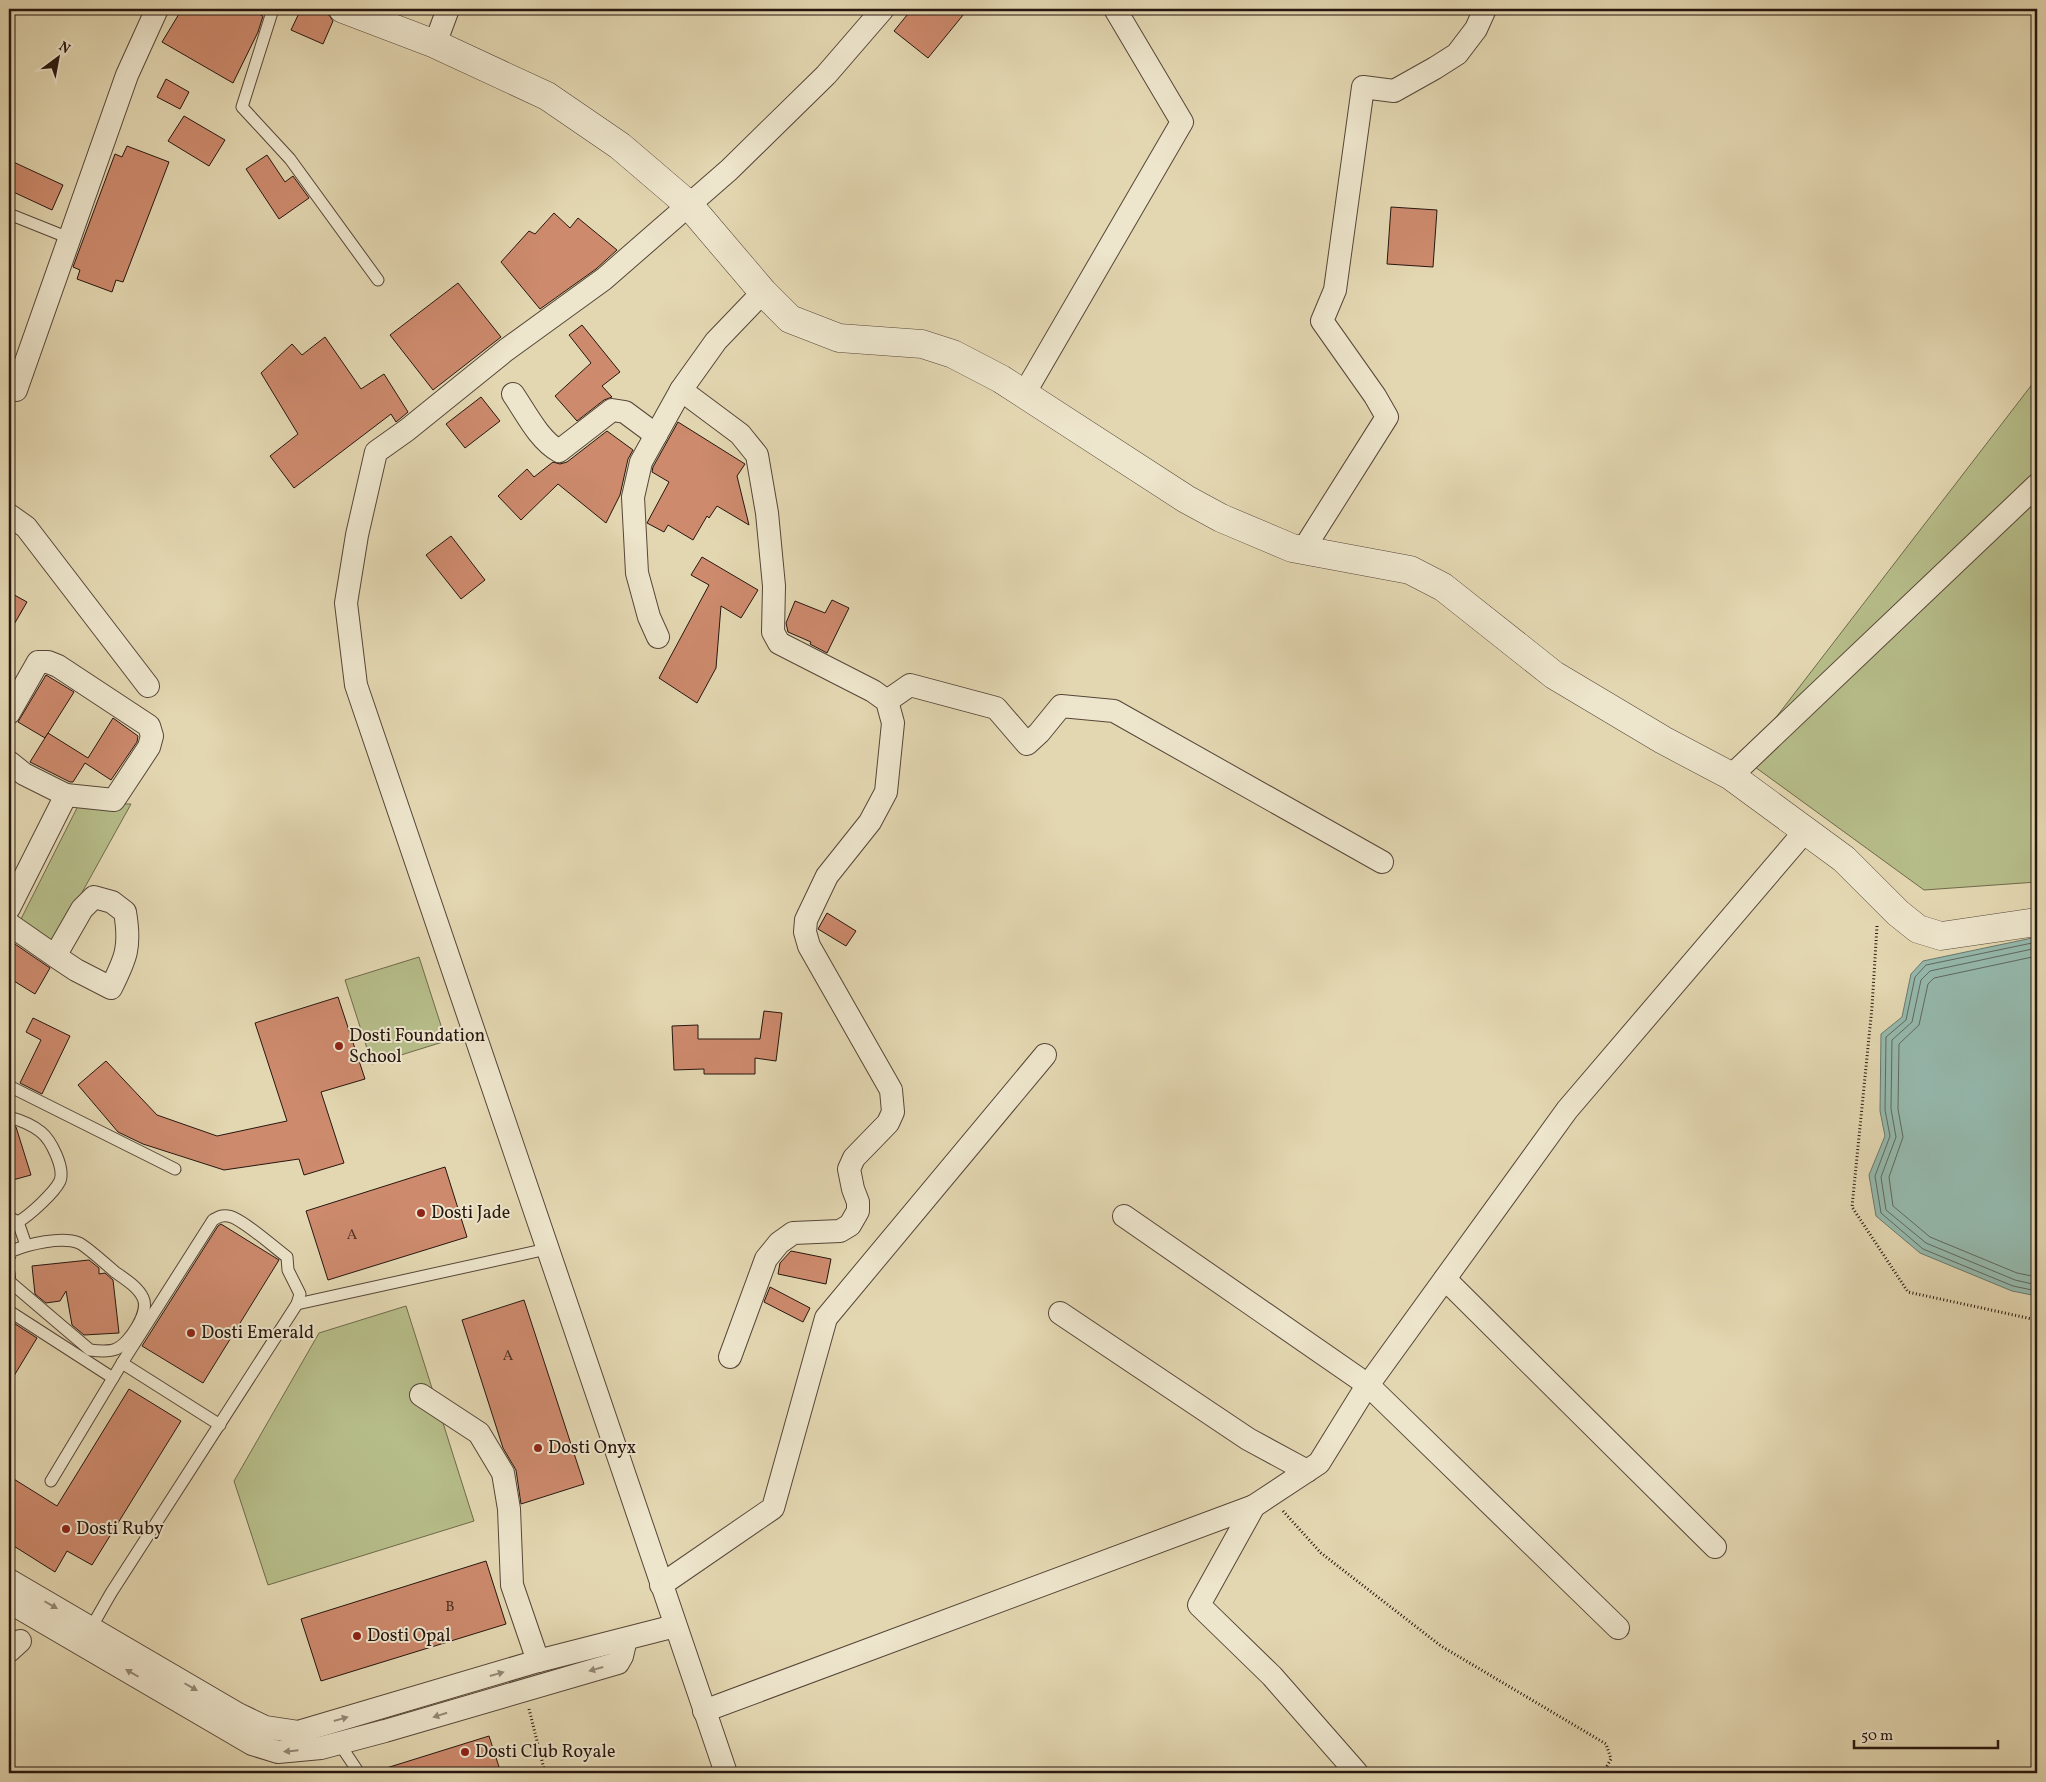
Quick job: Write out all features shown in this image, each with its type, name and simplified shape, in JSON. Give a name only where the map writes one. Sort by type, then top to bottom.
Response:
[{"type":"street","points":[[16,390],[127,75],[157,9]]},
{"type":"street","points":[[343,9],[435,44],[547,96],[620,146],[689,205],[763,292],[790,320],[839,338],[922,344],[953,354],[1001,379],[1186,499],[1230,521],[1292,548],[1410,570],[1443,587],[1554,675],[1663,740],[1731,776],[1844,859],[1898,913],[1918,929],[1941,936],[2037,922]]},
{"type":"street","points":[[435,44],[448,9]]},
{"type":"street","points":[[726,1773],[356,685],[346,603],[357,535],[376,452],[407,430],[506,350],[604,279],[689,205],[729,170],[826,74],[883,9]]},
{"type":"street","points":[[1024,394],[1182,122],[1114,9]]},
{"type":"street","points":[[1303,550],[1387,417],[1375,396],[1322,321],[1334,290],[1362,88],[1394,91],[1457,54],[1476,29],[1486,9]]},
{"type":"street","points":[[658,637],[649,617],[637,573],[633,497],[642,462],[681,390],[716,341],[763,292]]},
{"type":"street","points":[[681,390],[740,434],[757,455],[767,513],[774,586],[773,632],[779,643],[873,691],[887,701],[893,722],[886,792],[870,822],[827,876],[806,920],[805,932],[808,946],[891,1090],[893,1112],[888,1123],[854,1158],[849,1169],[852,1189],[858,1202],[858,1211],[850,1225],[840,1231],[793,1233],[778,1243],[766,1259],[730,1357]]},
{"type":"street","points":[[514,394],[539,432],[551,446],[559,450],[612,410],[625,412],[656,435]]},
{"type":"street","points":[[1731,776],[2037,485]]},
{"type":"street","points":[[9,515],[26,527],[148,686]]},
{"type":"street","points":[[9,713],[38,662],[48,662],[58,666],[149,726],[152,736],[149,747],[114,800],[66,796],[24,774],[9,762]]},
{"type":"street","points":[[887,701],[910,685],[996,708],[1027,744],[1039,733],[1061,706],[1114,712],[1382,862]]},
{"type":"street","points":[[9,908],[66,796]]},
{"type":"street","points":[[704,1711],[1262,1501],[1319,1463],[1368,1385],[1567,1110],[1806,830]]},
{"type":"street","points":[[9,924],[55,956]]},
{"type":"street","points":[[661,1585],[772,1508],[826,1318],[1045,1055]]},
{"type":"street","points":[[1124,1216],[1368,1385],[1618,1628]]},
{"type":"street","points":[[1445,1279],[1715,1547]]},
{"type":"street","points":[[1060,1313],[1248,1439],[1307,1471]]},
{"type":"street","points":[[421,1395],[479,1433],[503,1473],[509,1509],[512,1585],[538,1661]]},
{"type":"street","points":[[1262,1501],[1198,1605],[1272,1676],[1357,1773]]},
{"type":"street","points":[[9,1580],[238,1714],[265,1726],[298,1732],[538,1661],[675,1626]]},
{"type":"street","points":[[9,1602],[252,1744],[278,1752],[321,1748],[618,1663],[622,1656],[626,1639]]},
{"type":"lane","points":[[273,9],[242,107],[290,159],[378,280]]},
{"type":"lane","points":[[9,214],[69,238]]},
{"type":"lane","points":[[9,1086],[176,1169]]},
{"type":"lane","points":[[9,1117],[23,1121],[42,1132],[53,1149],[61,1167],[60,1181],[33,1213],[14,1220],[26,1245]]},
{"type":"lane","points":[[51,1481],[122,1363],[213,1220],[221,1215],[230,1216],[242,1222],[287,1257],[288,1270],[300,1294],[298,1304],[111,1593],[91,1628]]},
{"type":"lane","points":[[9,1256],[12,1251],[26,1245],[59,1240],[79,1243],[135,1287],[144,1298],[145,1308],[137,1328],[118,1349],[100,1352],[90,1350],[10,1282],[9,1273]]},
{"type":"lane","points":[[298,1304],[547,1249]]},
{"type":"lane","points":[[9,1311],[113,1378]]},
{"type":"lane","points":[[122,1363],[220,1425]]},
{"type":"lane","points":[[339,1743],[359,1773]]},
{"type":"path","points":[[1880,895],[1872,1007],[1852,1207],[1908,1292],[2037,1320]]},
{"type":"path","points":[[1262,1501],[1321,1553],[1441,1646],[1606,1744],[1611,1759],[1603,1773]]},
{"type":"path","points":[[524,1690],[545,1773]]},
{"type":"green space","points":[[2037,378],[2037,882],[1924,890],[1744,759]]},
{"type":"green space","points":[[79,804],[131,804],[54,943],[20,921]]},
{"type":"green space","points":[[419,957],[446,1041],[372,1064],[345,980]]},
{"type":"green space","points":[[406,1306],[474,1521],[268,1585],[234,1481],[319,1333]]},
{"type":"water","points":[[2037,937],[2037,1296],[2012,1291],[1920,1253],[1876,1216],[1869,1175],[1885,1136],[1880,1111],[1881,1034],[1902,1017],[1911,974],[1923,961]]},
{"type":"building","points":[[182,9],[248,9],[263,16],[258,32],[233,83],[162,42]]},
{"type":"building","points":[[301,9],[314,9],[329,15],[333,21],[323,44],[291,30]]},
{"type":"building","points":[[912,9],[968,9],[928,58],[894,31]]},
{"type":"building","points":[[166,79],[189,92],[180,109],[157,97]]},
{"type":"building","points":[[184,116],[225,140],[209,166],[168,141]]},
{"type":"building","points":[[127,146],[169,162],[123,282],[116,280],[112,292],[77,279],[80,270],[73,267],[115,154],[122,157]]},
{"type":"building","points":[[267,155],[285,182],[293,176],[309,198],[279,219],[246,169]]},
{"type":"building","points":[[9,160],[63,185],[52,210],[9,190]]},
{"type":"building","points":[[1391,207],[1437,210],[1433,267],[1387,264]]},
{"type":"building","points":[[554,213],[570,228],[578,218],[617,250],[596,269],[540,309],[501,262],[529,231],[535,234]]},
{"type":"building","points":[[458,283],[501,337],[433,390],[390,335]]},
{"type":"building","points":[[582,325],[620,372],[602,386],[612,397],[604,400],[577,421],[555,396],[591,363],[569,335]]},
{"type":"building","points":[[325,337],[361,389],[384,374],[408,412],[396,422],[391,414],[294,488],[270,456],[298,434],[261,373],[292,344],[302,355]]},
{"type":"building","points":[[481,397],[500,421],[465,448],[446,424]]},
{"type":"building","points":[[678,422],[745,464],[737,476],[749,525],[717,506],[709,518],[707,516],[693,540],[668,525],[664,532],[647,523],[669,482],[652,472],[653,467]]},
{"type":"building","points":[[607,431],[633,450],[628,459],[620,495],[606,523],[558,484],[521,520],[498,496],[527,469],[534,477],[553,462],[560,464],[567,462]]},
{"type":"building","points":[[451,536],[485,580],[461,599],[426,555]]},
{"type":"building","points":[[702,557],[758,590],[741,618],[721,606],[716,668],[697,703],[659,678],[709,585],[691,575]]},
{"type":"building","points":[[9,592],[27,602],[9,633]]},
{"type":"building","points":[[832,600],[849,608],[827,653],[810,644],[811,642],[788,632],[786,623],[795,601],[825,613]]},
{"type":"building","points":[[46,675],[74,692],[45,738],[18,722]]},
{"type":"building","points":[[113,718],[138,736],[137,742],[111,780],[85,763],[73,782],[70,782],[30,762],[48,733],[88,758]]},
{"type":"building","points":[[827,913],[856,931],[846,946],[818,929]]},
{"type":"building","points":[[9,940],[50,968],[35,994],[9,978]]},
{"type":"building","points":[[338,997],[365,1079],[321,1092],[344,1163],[304,1175],[299,1159],[224,1170],[143,1144],[118,1132],[78,1085],[106,1061],[157,1115],[217,1136],[287,1121],[255,1023]]},
{"type":"building","points":[[764,1011],[782,1013],[776,1061],[755,1058],[755,1074],[704,1074],[704,1069],[674,1070],[672,1026],[698,1025],[698,1039],[760,1039]]},
{"type":"building","points":[[33,1018],[70,1036],[42,1094],[20,1083],[41,1040],[26,1032]]},
{"type":"building","points":[[9,1125],[16,1127],[31,1175],[9,1181]]},
{"type":"building","points":[[445,1167],[467,1237],[328,1280],[306,1211]]},
{"type":"building","points":[[221,1224],[279,1260],[203,1383],[142,1346]]},
{"type":"building","points":[[791,1251],[831,1259],[826,1284],[778,1274],[780,1263]]},
{"type":"building","points":[[89,1260],[99,1268],[99,1274],[105,1273],[113,1280],[119,1333],[84,1335],[72,1325],[66,1291],[60,1301],[46,1303],[35,1294],[32,1266]]},
{"type":"building","points":[[770,1287],[810,1308],[803,1322],[764,1302]]},
{"type":"building","points":[[524,1300],[584,1484],[521,1504],[516,1470],[503,1448],[462,1320]]},
{"type":"building","points":[[9,1320],[37,1338],[9,1384]]},
{"type":"building","points":[[129,1389],[181,1421],[92,1565],[67,1551],[55,1572],[9,1543],[9,1476],[57,1506]]},
{"type":"building","points":[[486,1561],[506,1624],[321,1681],[301,1619]]},
{"type":"building","name":"Dosti Club Royale","points":[[489,1736],[501,1773],[380,1773],[380,1770]]},
{"type":"place","name":"Dosti Foundation School","points":[[339,1046]]},
{"type":"place","name":"Dosti Jade","points":[[421,1213]]},
{"type":"place","name":"Dosti Emerald","points":[[191,1333]]},
{"type":"place","name":"Dosti Onyx","points":[[538,1448]]},
{"type":"place","name":"Dosti Ruby","points":[[66,1529]]},
{"type":"place","name":"Dosti Opal","points":[[357,1636]]},
{"type":"place","name":"Dosti Club Royale","points":[[465,1752]]}]
